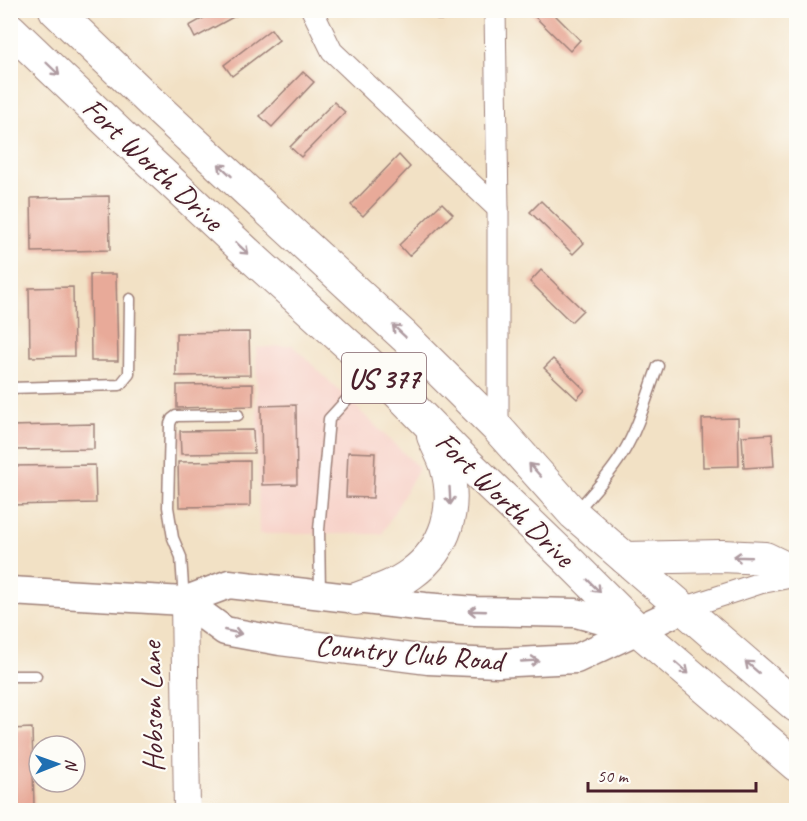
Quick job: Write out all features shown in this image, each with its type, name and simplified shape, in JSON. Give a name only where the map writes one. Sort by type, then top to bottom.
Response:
[{"type":"main road","name":"Fort Worth Drive","points":[[55,10],[154,105],[405,337],[498,429],[574,514],[796,706]]},
{"type":"main road","name":"Fort Worth Drive","points":[[10,29],[247,253],[375,369],[466,462],[638,630],[796,765]]},
{"type":"main road","points":[[356,599],[385,589],[411,574],[429,558],[442,539],[452,499],[446,466],[426,421]]},
{"type":"main road","points":[[625,558],[722,556],[765,558],[796,574]]},
{"type":"main road","name":"Country Club Road","points":[[10,591],[184,601],[229,584],[425,607],[475,611],[576,613],[638,630]]},
{"type":"main road","name":"Country Club Road","points":[[184,601],[225,632],[428,660],[497,663],[576,659],[684,608]]},
{"type":"street","points":[[312,10],[332,51],[498,209]]},
{"type":"street","points":[[495,10],[498,429]]},
{"type":"street","points":[[684,608],[760,583],[796,574]]},
{"type":"street","name":"Hobson Lane","points":[[184,601],[187,810]]},
{"type":"lane","points":[[10,388],[120,385],[129,375],[130,299]]},
{"type":"lane","points":[[574,514],[615,466],[623,453],[658,366]]},
{"type":"lane","points":[[320,595],[319,530],[329,419],[375,369]]},
{"type":"lane","points":[[184,601],[181,557],[173,538],[168,507],[171,419],[176,416],[238,415]]},
{"type":"lane","points":[[10,676],[36,676]]},
{"type":"shaded area","points":[[292,345],[419,468],[382,534],[259,534],[256,348]]},
{"type":"building","points":[[218,10],[246,10],[195,38],[189,26]]},
{"type":"building","points":[[437,10],[449,10],[449,20],[437,20]]},
{"type":"building","points":[[528,10],[550,10],[580,40],[570,51]]},
{"type":"building","points":[[271,29],[279,40],[232,76],[224,65]]},
{"type":"building","points":[[303,72],[314,82],[272,127],[260,116]]},
{"type":"building","points":[[334,102],[345,112],[301,157],[290,147]]},
{"type":"building","points":[[14,118],[16,198],[10,198],[10,119]]},
{"type":"building","points":[[399,155],[410,167],[363,216],[351,205]]},
{"type":"building","points":[[109,196],[110,250],[32,252],[31,198]]},
{"type":"building","points":[[541,201],[584,243],[573,254],[530,212]]},
{"type":"building","points":[[442,203],[453,214],[409,256],[399,245]]},
{"type":"building","points":[[541,270],[583,310],[571,322],[530,282]]},
{"type":"building","points":[[90,274],[116,274],[118,361],[91,361]]},
{"type":"building","points":[[73,287],[74,356],[30,357],[29,288]]},
{"type":"building","points":[[249,332],[250,375],[176,376],[176,333]]},
{"type":"building","points":[[553,359],[585,390],[577,399],[544,368]]},
{"type":"building","points":[[253,384],[253,406],[177,408],[177,385]]},
{"type":"building","points":[[296,405],[297,484],[262,485],[261,406]]},
{"type":"building","points":[[738,418],[739,466],[703,467],[702,419]]},
{"type":"building","points":[[94,424],[94,449],[10,450],[10,426]]},
{"type":"building","points":[[253,430],[254,453],[181,454],[180,431]]},
{"type":"building","points":[[772,434],[774,466],[744,468],[742,436]]},
{"type":"building","points":[[348,452],[375,453],[373,498],[346,497]]},
{"type":"building","points":[[250,461],[250,506],[179,507],[178,462]]},
{"type":"building","points":[[95,465],[96,503],[10,505],[10,466]]},
{"type":"building","points":[[32,728],[32,734],[27,734],[27,794],[34,794],[34,807],[10,808],[10,729]]}]
